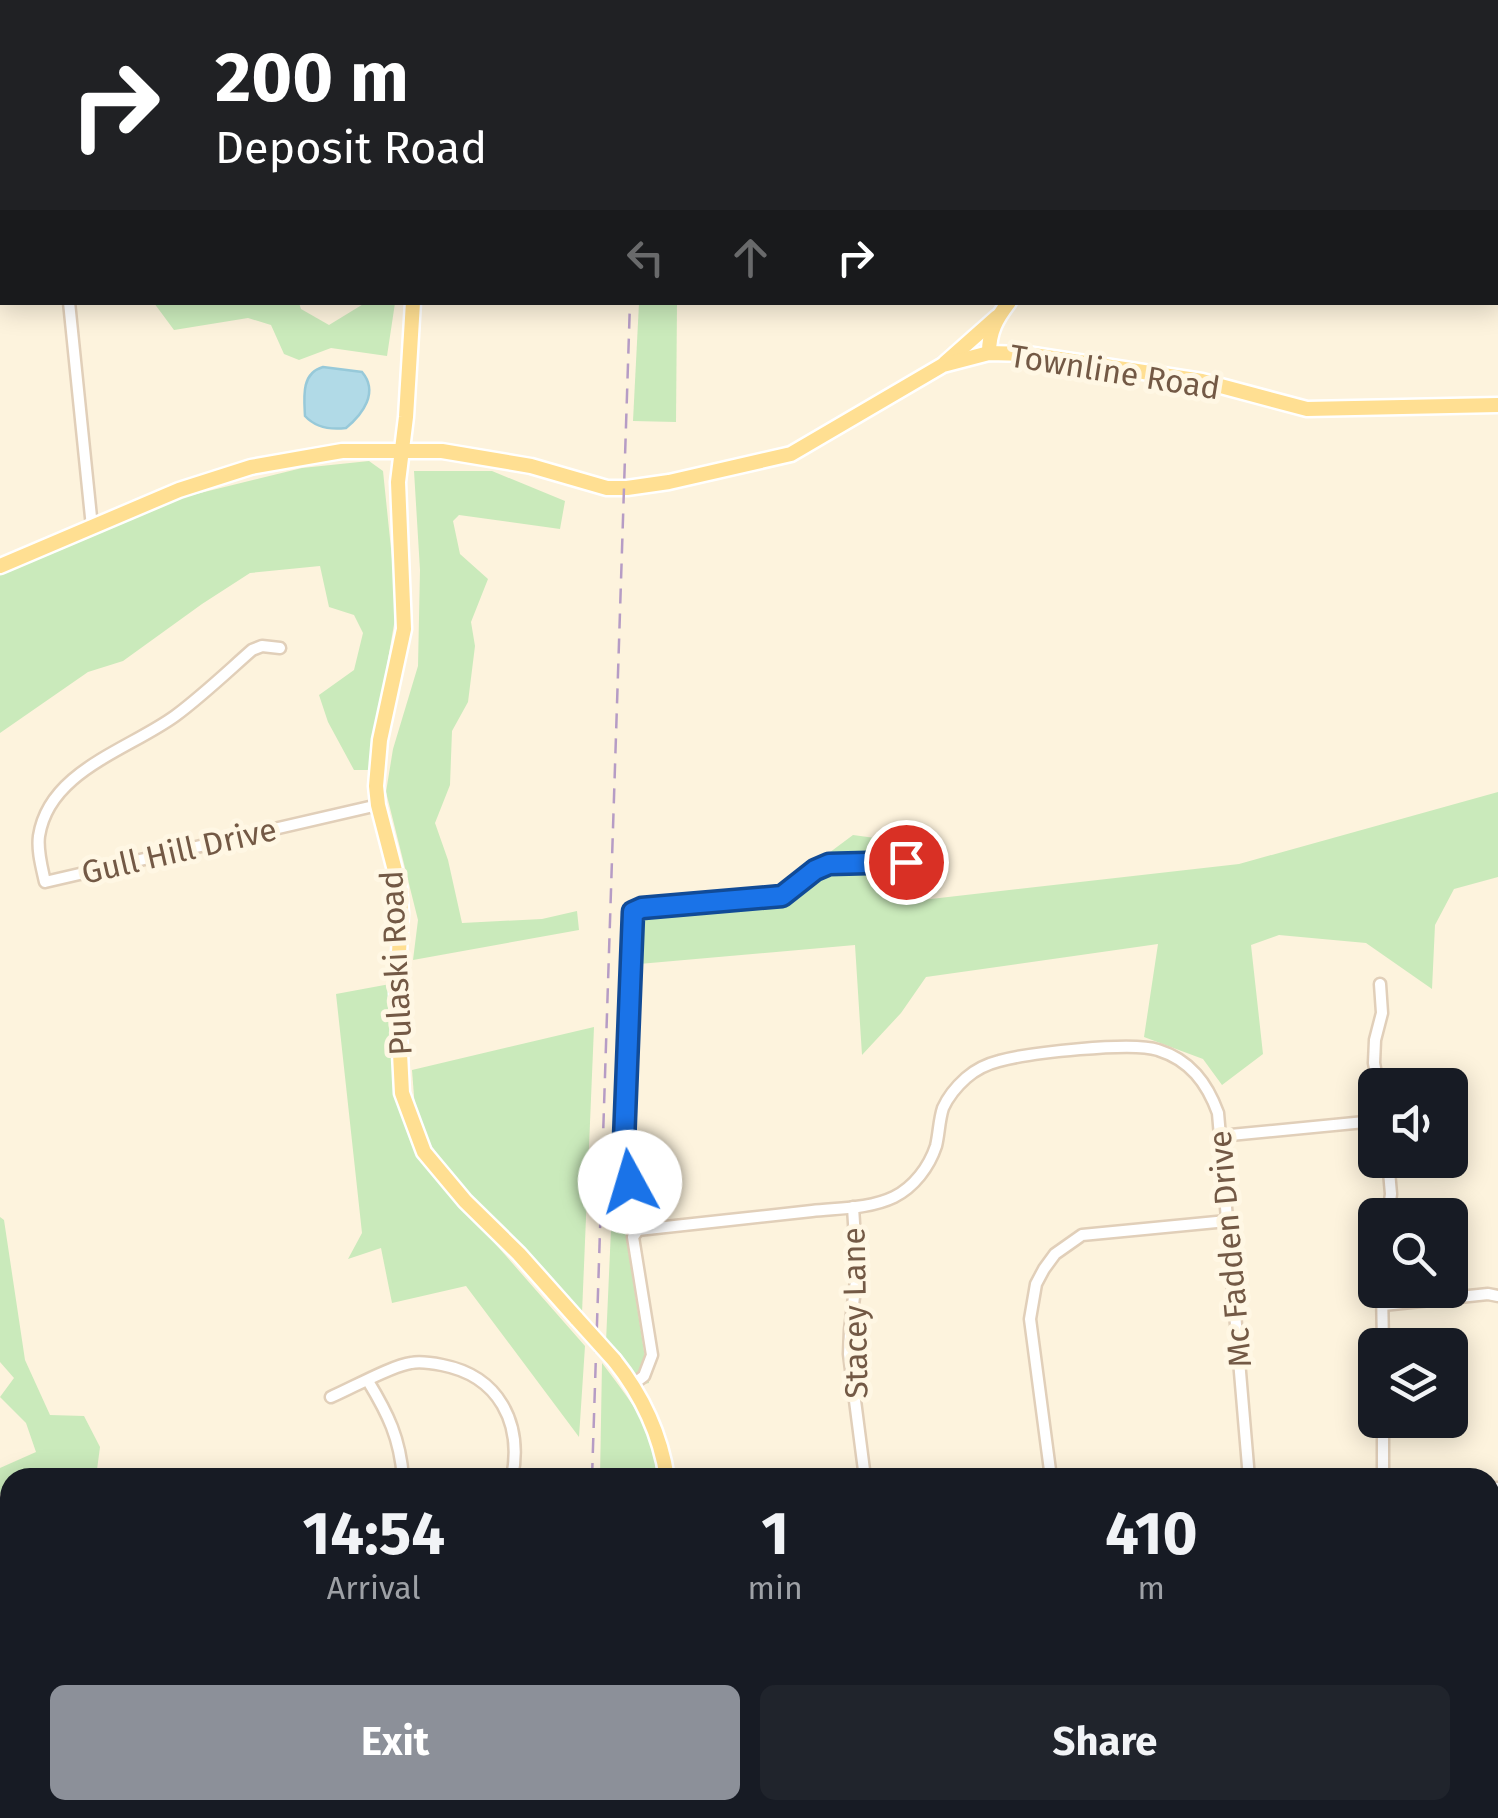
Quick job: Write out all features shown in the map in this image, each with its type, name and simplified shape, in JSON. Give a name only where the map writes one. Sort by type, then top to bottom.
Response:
[{"type":"main road","name":"Pulaski Road","points":[[413,305],[398,500],[404,629],[378,752],[376,786],[399,886],[397,994],[402,1093],[424,1152],[614,1360],[632,1385],[655,1428],[665,1468]]},
{"type":"main road","points":[[989,353],[990,333],[1007,305]]},
{"type":"main road","points":[[943,365],[998,317]]},
{"type":"main road","name":"Townline Road","points":[[0,566],[179,490],[252,467],[342,451],[442,451],[531,466],[608,488],[668,482],[791,454],[943,365],[989,353],[1027,354],[1202,381],[1307,409],[1498,405]]},
{"type":"street","points":[[69,305],[92,527]]},
{"type":"street","name":"Gull Hill Drive","points":[[280,648],[262,646],[252,650],[174,716],[59,790],[38,838],[44,882],[378,805]]},
{"type":"street","points":[[632,1385],[644,1376],[652,1355],[633,1238],[638,1230],[624,1141],[633,912],[642,908],[782,896],[829,864],[906,862]]},
{"type":"street","points":[[1375,1068],[1375,1040],[1382,1013],[1380,984]]},
{"type":"street","name":"Mc Fadden Drive","points":[[638,1230],[853,1207],[893,1198],[917,1180],[929,1163],[943,1108],[953,1092],[984,1066],[1001,1060],[1109,1048],[1156,1049],[1198,1074],[1218,1113],[1248,1468]]},
{"type":"street","points":[[1220,1136],[1358,1124]]},
{"type":"street","name":"Stacey Lane","points":[[853,1207],[857,1272],[849,1354],[864,1468]]},
{"type":"street","points":[[1050,1468],[1030,1319],[1036,1284],[1044,1268],[1066,1244],[1082,1235],[1227,1221]]},
{"type":"street","points":[[1468,1297],[1493,1295]]},
{"type":"street","points":[[331,1397],[408,1362],[456,1368],[482,1380],[500,1400],[511,1424],[513,1468]]},
{"type":"street","points":[[368,1381],[393,1427],[402,1468]]},
{"type":"street","points":[[1382,1438],[1382,1468]]},
{"type":"green space","points":[[155,305],[300,305],[329,325],[362,305],[395,305],[387,356],[331,348],[299,360],[284,354],[271,325],[248,318],[174,330]]},
{"type":"green space","points":[[639,305],[677,305],[676,422],[633,421]]},
{"type":"green space","points":[[369,461],[383,471],[397,607],[369,770],[354,770],[328,722],[319,695],[354,670],[363,633],[354,615],[329,607],[320,566],[250,573],[123,661],[88,672],[0,733],[0,568],[180,498],[302,468]]},
{"type":"green space","points":[[414,471],[492,471],[565,501],[560,529],[459,515],[453,521],[460,554],[488,579],[471,622],[475,646],[468,702],[452,731],[450,785],[435,823],[462,923],[542,919],[577,911],[579,930],[413,960],[418,920],[386,792],[393,749],[418,666],[420,570]]},
{"type":"green space","points":[[1498,792],[1498,877],[1454,889],[1435,925],[1432,989],[1366,943],[1279,935],[1251,945],[1263,1054],[1222,1085],[1203,1059],[1144,1037],[1158,944],[926,977],[901,1013],[862,1055],[855,945],[639,964],[638,903],[778,891],[853,835],[912,843],[922,900],[1239,864]]},
{"type":"green space","points":[[390,984],[394,1096],[419,1157],[585,1346],[579,1437],[466,1286],[392,1303],[381,1248],[348,1259],[362,1233],[336,994]]},
{"type":"green space","points":[[594,1027],[582,1313],[454,1179],[427,1139],[415,1109],[412,1070]]},
{"type":"green space","points":[[615,1139],[618,1185],[649,1383],[640,1385],[606,1342]]},
{"type":"green space","points":[[0,1217],[4,1220],[25,1360],[50,1415],[84,1416],[100,1447],[97,1468],[0,1468],[36,1452],[26,1423],[0,1397],[14,1378],[0,1362]]},
{"type":"green space","points":[[602,1363],[645,1429],[656,1468],[600,1468]]},
{"type":"water","points":[[323,367],[362,372],[367,380],[367,402],[346,428],[324,427],[305,416],[307,380]]},
{"type":"railway","points":[[592,1468],[630,305]]},
{"type":"route","points":[[630,1182],[624,1141],[633,912],[642,908],[782,896],[829,864],[906,862]]}]
